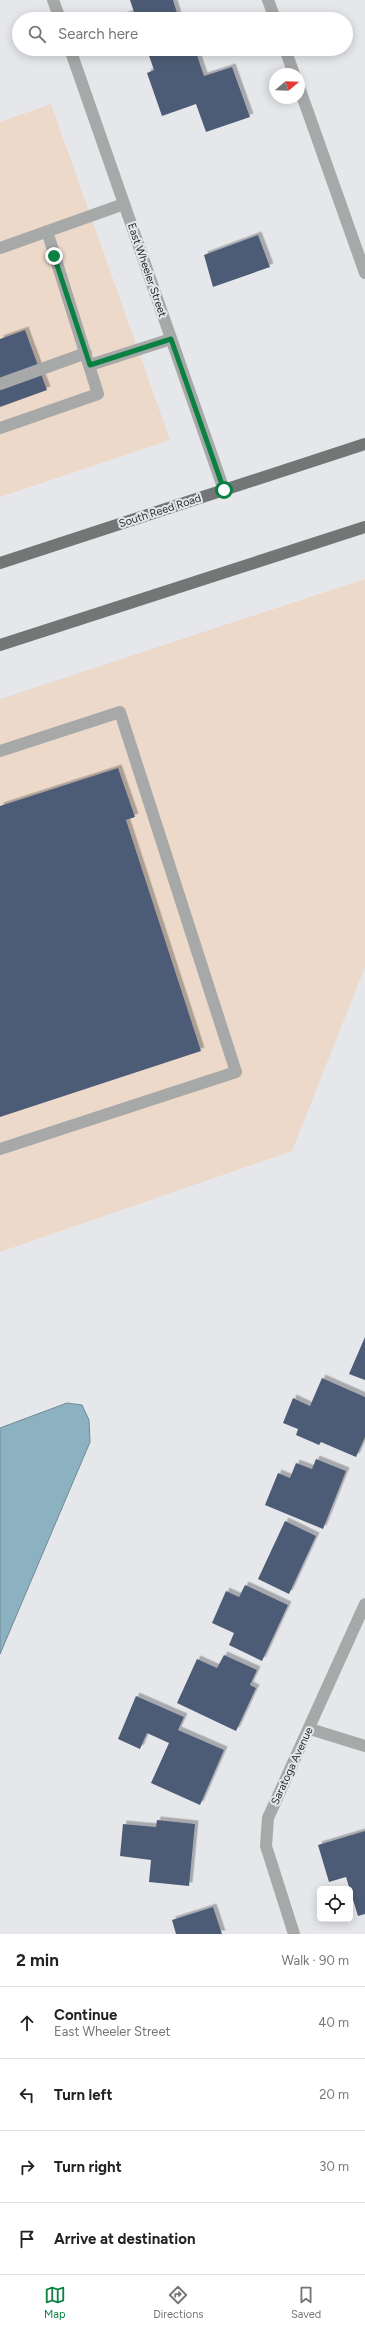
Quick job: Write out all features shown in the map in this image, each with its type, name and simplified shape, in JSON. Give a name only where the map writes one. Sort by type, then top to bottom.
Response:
[{"type":"main road","name":"South Reed Road","points":[[0,563],[365,444]]},
{"type":"main road","points":[[0,645],[365,527]]},
{"type":"street","points":[[53,0],[57,12]]},
{"type":"street","points":[[268,0],[272,12]]},
{"type":"street","name":"East Wheeler Street","points":[[72,56],[224,490]]},
{"type":"street","points":[[288,56],[292,68]]},
{"type":"street","points":[[305,104],[365,273]]},
{"type":"street","points":[[0,248],[124,204]]},
{"type":"street","points":[[0,428],[98,394],[47,232]]},
{"type":"street","points":[[90,365],[171,339]]},
{"type":"street","points":[[0,384],[86,353]]},
{"type":"street","points":[[0,750],[120,712],[236,1072],[0,1149]]},
{"type":"street","name":"Saratoga Avenue","points":[[294,1934],[266,1846],[268,1818],[365,1604]]},
{"type":"street","points":[[310,1728],[365,1746]]},
{"type":"shaded area","points":[[51,104],[170,440],[0,497],[0,122]]},
{"type":"shaded area","points":[[365,579],[365,967],[292,1151],[0,1252],[0,699]]},
{"type":"water","points":[[67,1403],[82,1405],[89,1420],[90,1442],[0,1654],[0,1428]]},
{"type":"building","points":[[130,0],[173,0],[177,12],[134,12]]},
{"type":"building","points":[[149,56],[197,56],[204,76],[232,67],[250,117],[206,132],[196,104],[162,116],[147,73],[154,70]]},
{"type":"building","points":[[258,235],[270,267],[213,287],[204,255]]},
{"type":"building","points":[[25,330],[47,390],[0,407],[0,339]]},
{"type":"building","points":[[118,768],[135,817],[126,820],[201,1051],[0,1117],[0,806]]},
{"type":"building","points":[[365,1337],[365,1380],[349,1374]]},
{"type":"building","points":[[322,1378],[365,1397],[365,1437],[356,1457],[321,1442],[319,1445],[296,1435],[298,1429],[283,1423],[293,1398],[310,1406]]},
{"type":"building","points":[[316,1459],[346,1471],[323,1529],[265,1505],[278,1473],[290,1478],[296,1463],[312,1469]]},
{"type":"building","points":[[285,1521],[316,1536],[289,1594],[258,1579]]},
{"type":"building","points":[[245,1585],[288,1605],[262,1661],[229,1645],[234,1633],[212,1623],[226,1591],[239,1597]]},
{"type":"building","points":[[224,1655],[257,1670],[250,1685],[256,1688],[236,1731],[177,1703],[197,1659],[217,1668]]},
{"type":"building","points":[[136,1696],[184,1717],[178,1730],[224,1750],[200,1805],[151,1783],[169,1743],[147,1733],[140,1749],[118,1739]]},
{"type":"building","points":[[157,1820],[195,1824],[189,1886],[149,1882],[151,1860],[120,1856],[123,1824],[156,1827]]},
{"type":"building","points":[[365,1831],[365,1914],[358,1916],[353,1900],[353,1886],[349,1886],[346,1877],[329,1882],[318,1845]]},
{"type":"building","points":[[213,1907],[222,1934],[176,1934],[172,1920]]},
{"type":"route","points":[[54,256],[90,365],[171,339],[224,490]]}]
